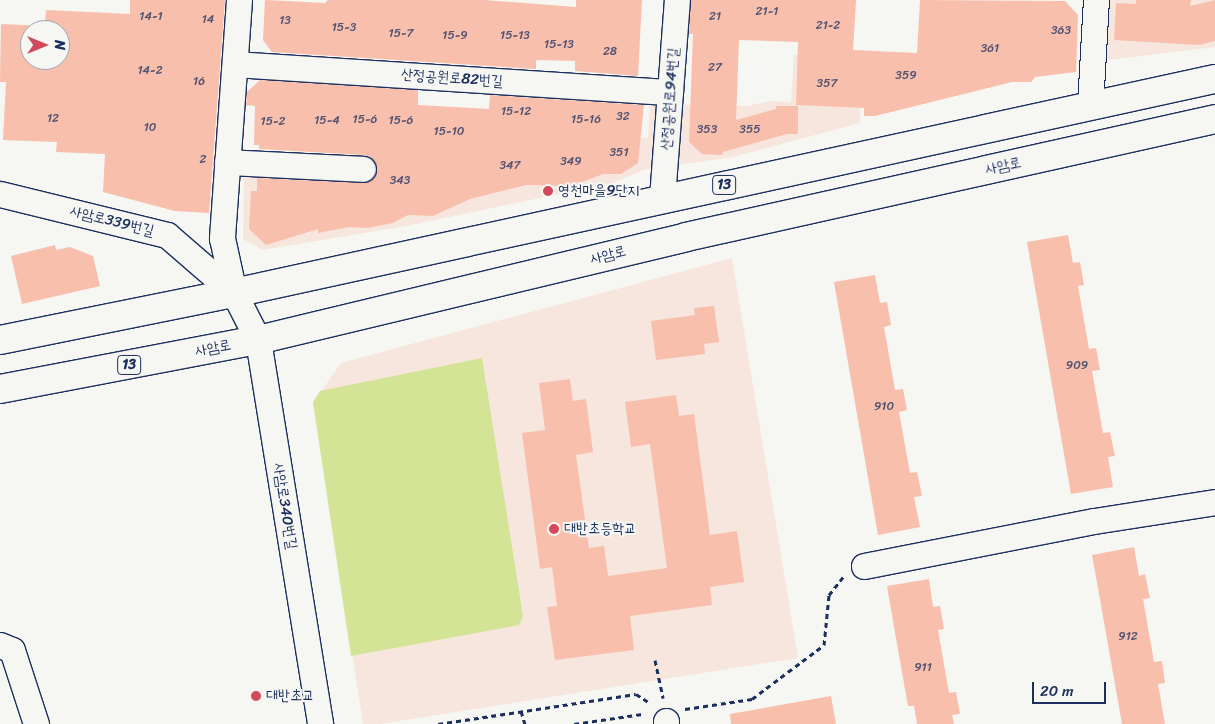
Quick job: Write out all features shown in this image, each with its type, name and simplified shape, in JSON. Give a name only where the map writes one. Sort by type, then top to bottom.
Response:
[{"type":"main road","name":"13","points":[[0,340],[234,293],[662,198],[1215,79]]},
{"type":"main road","name":"사암로","points":[[0,390],[258,340],[676,239],[1215,119]]},
{"type":"street","points":[[234,293],[222,238],[239,0]]},
{"type":"street","name":"산정공원로94번길","points":[[662,198],[677,0]]},
{"type":"street","points":[[1090,106],[1096,0]]},
{"type":"street","name":"산정공원로82번길","points":[[235,64],[670,92]]},
{"type":"street","points":[[227,162],[364,169]]},
{"type":"street","name":"사암로339번길","points":[[0,194],[167,234],[234,293]]},
{"type":"street","name":"사암로340번길","points":[[234,293],[258,340],[320,724]]},
{"type":"street","points":[[864,566],[1094,521],[1215,502]]},
{"type":"street","points":[[0,645],[12,650],[36,724]]},
{"type":"path","points":[[574,724],[666,719],[752,698],[802,664],[824,646],[828,595],[840,578],[864,566]]},
{"type":"path","points":[[655,660],[666,719]]},
{"type":"path","points":[[438,724],[636,694],[666,719]]},
{"type":"path","points":[[521,711],[525,724]]},
{"type":"shaded area","points":[[1105,0],[1215,0],[1215,47],[1101,61]]},
{"type":"shaded area","points":[[794,55],[862,59],[860,123],[733,157],[643,170],[616,182],[406,226],[262,250],[243,239],[244,169],[368,174],[367,186],[542,138],[648,138],[650,104],[747,106],[771,101],[791,102]]},
{"type":"shaded area","name":"대반초등학교","points":[[732,258],[798,658],[380,724],[363,724],[313,403],[341,363]]},
{"type":"green space","points":[[482,358],[523,616],[519,625],[351,656],[313,402],[320,391]]},
{"type":"building","points":[[130,0],[225,0],[209,213],[175,211],[103,192],[105,154],[56,152],[57,142],[3,140],[6,82],[0,82],[1,24],[20,25],[20,70],[70,70],[70,20],[45,20],[46,10],[130,14]]},
{"type":"building","points":[[265,0],[325,3],[328,0],[484,0],[576,7],[576,0],[642,0],[638,76],[575,71],[575,61],[536,60],[536,69],[272,52],[263,40]]},
{"type":"building","points":[[691,0],[856,0],[853,50],[917,53],[920,0],[1065,1],[1078,15],[1076,72],[1035,77],[1031,82],[1012,82],[875,116],[864,116],[864,108],[796,105],[798,42],[739,40],[736,120],[776,109],[776,106],[798,106],[798,134],[787,134],[723,152],[722,155],[702,154],[689,142],[693,34],[689,34]]},
{"type":"building","points":[[1136,0],[1191,0],[1190,6],[1215,0],[1215,41],[1199,45],[1114,40],[1116,3],[1136,4]]},
{"type":"building","points":[[260,80],[418,90],[418,105],[489,109],[490,95],[644,105],[638,163],[621,174],[603,174],[572,186],[526,185],[470,199],[433,216],[408,215],[393,223],[367,228],[349,227],[318,233],[318,229],[266,245],[249,229],[251,191],[257,191],[257,178],[362,183],[375,177],[377,169],[371,157],[364,155],[259,149],[259,145],[254,145],[255,106],[246,105],[247,92]]},
{"type":"building","points":[[1068,235],[1073,263],[1080,262],[1084,285],[1078,286],[1089,349],[1096,348],[1100,370],[1092,371],[1103,433],[1110,432],[1115,456],[1108,457],[1113,487],[1071,494],[1027,242]]},
{"type":"building","points":[[55,245],[56,250],[70,247],[93,256],[100,286],[22,304],[11,256]]},
{"type":"building","points":[[875,275],[880,303],[887,302],[891,325],[884,327],[895,390],[903,389],[907,410],[899,412],[910,473],[917,472],[922,496],[914,497],[920,527],[878,535],[834,282]]},
{"type":"building","points":[[714,306],[719,342],[704,344],[705,354],[656,360],[651,321],[695,315],[694,308]]},
{"type":"building","points":[[570,379],[573,401],[586,399],[593,452],[576,455],[589,548],[604,546],[608,576],[667,568],[650,444],[631,447],[625,402],[676,395],[679,416],[694,414],[710,535],[737,531],[744,582],[710,587],[712,605],[630,616],[634,650],[555,660],[547,607],[557,606],[552,567],[540,569],[522,433],[545,430],[539,383]]},
{"type":"building","points":[[1134,547],[1139,576],[1145,574],[1150,598],[1143,599],[1154,662],[1162,661],[1165,683],[1158,684],[1165,724],[1122,724],[1092,555]]},
{"type":"building","points":[[929,579],[933,607],[940,606],[944,629],[938,630],[949,693],[956,692],[960,714],[952,715],[954,724],[917,724],[914,706],[908,706],[887,586]]},
{"type":"building","points":[[831,696],[836,724],[731,724],[730,714]]},
{"type":"place","name":"영천마을9단지","points":[[548,191]]},
{"type":"place","name":"대반초등학교","points":[[554,529]]},
{"type":"place","name":"대반초교","points":[[256,696]]}]
